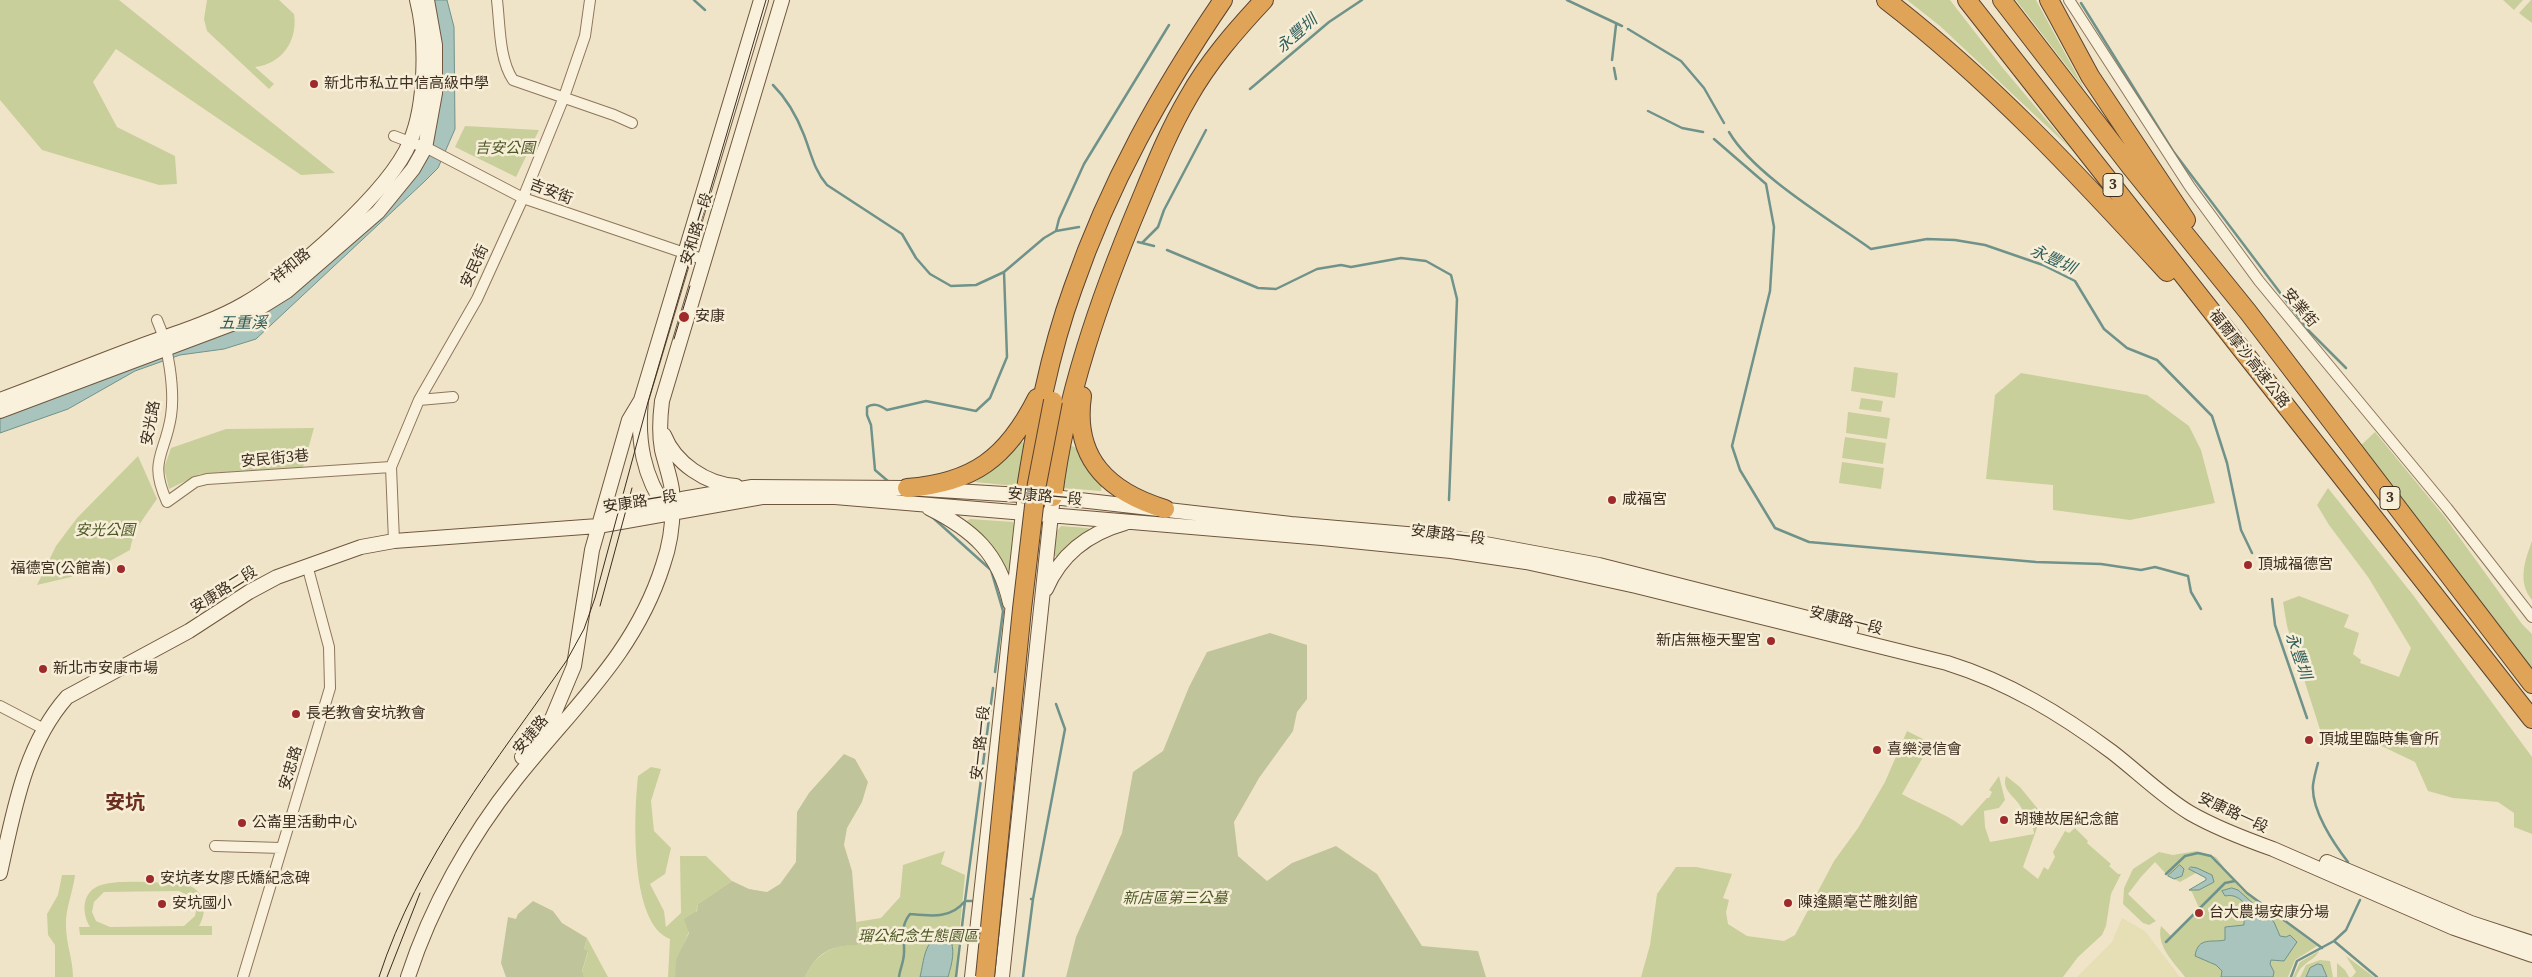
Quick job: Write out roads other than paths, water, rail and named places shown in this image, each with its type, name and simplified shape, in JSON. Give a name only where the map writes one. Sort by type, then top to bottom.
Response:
[{"type":"highway","points":[[907,488],[949,482],[969,475],[1004,450],[1020,429],[1042,389],[1068,303],[1085,256],[1124,164],[1168,83],[1223,0]]},
{"type":"highway","points":[[985,977],[1022,609],[1038,481],[1058,401],[1087,310],[1118,230],[1169,118],[1188,98],[1233,34],[1264,0]]},
{"type":"highway","points":[[1886,0],[1972,72],[2069,165],[2258,371]]},
{"type":"highway","name":"福爾摩沙高速公路","points":[[1967,0],[2532,719]]},
{"type":"highway","name":"福爾摩沙高速公路","points":[[2002,0],[2130,166],[2248,312],[2532,684]]},
{"type":"highway","points":[[2049,0],[2090,76],[2248,312]]},
{"type":"highway","points":[[994,977],[1044,498],[1065,351],[1082,294],[1129,177],[1160,111],[1168,83]]},
{"type":"highway","points":[[1052,506],[1068,419],[1091,334],[1129,228],[1156,162],[1188,98]]},
{"type":"highway","points":[[1091,334],[1080,412],[1082,438],[1087,451],[1099,471],[1120,490],[1148,504],[1165,509]]},
{"type":"highway","points":[[1024,503],[1050,367]]},
{"type":"main road","name":"祥和路","points":[[0,411],[166,343],[242,305],[278,284],[369,198],[399,164],[410,143],[424,74],[417,0]]},
{"type":"main road","name":"祥和路","points":[[0,398],[166,343],[237,322],[287,291],[378,212],[428,149],[435,94],[435,46],[427,0]]},
{"type":"main road","name":"安和路一段","points":[[668,506],[649,480],[642,453],[639,437],[641,400],[761,0]]},
{"type":"main road","name":"安和路一段","points":[[668,506],[670,481],[662,450],[661,425],[665,387],[782,0]]},
{"type":"main road","name":"安和路一段","points":[[598,526],[629,420],[641,400]]},
{"type":"main road","points":[[661,425],[668,444],[692,470],[717,482],[752,488]]},
{"type":"main road","name":"安康路一段","points":[[598,526],[614,514],[668,506],[752,488],[907,488],[1052,506],[1132,521],[1451,550],[1526,562],[1620,582],[1956,666],[2017,690],[2049,708],[2112,752],[2190,813],[2244,839],[2273,849],[2454,928],[2532,955]]},
{"type":"main road","name":"安康路一段","points":[[668,506],[782,496],[921,504],[1024,503]]},
{"type":"main road","name":"安一路一段","points":[[972,977],[1024,503]]},
{"type":"main road","points":[[921,504],[963,528],[987,550],[1003,578],[1012,613]]},
{"type":"main road","name":"安捷路","points":[[398,977],[425,911],[449,863],[480,813],[538,745],[607,671],[641,620],[664,564],[671,530],[668,506]]},
{"type":"main road","points":[[1002,977],[1030,699],[1052,506]]},
{"type":"main road","name":"安康路一段","points":[[1052,506],[1165,509],[1323,527],[1452,538],[1599,565],[1949,655],[2022,684],[2052,700],[2194,806],[2236,826],[2386,886],[2471,923],[2532,943]]},
{"type":"main road","points":[[1041,602],[1055,571],[1077,546],[1109,528],[1132,521]]},
{"type":"main road","name":"安捷路","points":[[408,977],[437,907],[457,868],[486,820],[538,745],[551,721],[574,666],[586,579],[598,526]]},
{"type":"main road","name":"安康路二段","points":[[0,872],[22,779],[44,730],[55,711],[67,698],[190,632],[249,592],[307,564],[360,547],[394,541],[482,533],[598,526]]},
{"type":"main road","points":[[1005,681],[1032,684]]},
{"type":"street","points":[[497,0],[508,72],[514,80],[632,123]]},
{"type":"street","name":"安民街","points":[[394,541],[391,467],[419,400],[476,299],[523,198],[564,97],[584,36],[590,0]]},
{"type":"street","name":"安業街","points":[[2069,0],[2190,186],[2259,282],[2447,508],[2532,617]]},
{"type":"street","name":"吉安街","points":[[394,136],[428,149],[523,198],[704,260]]},
{"type":"street","name":"安光路","points":[[157,320],[166,343],[171,415],[157,468],[161,488],[168,502]]},
{"type":"street","points":[[419,400],[453,397]]},
{"type":"street","name":"安民街3巷","points":[[168,502],[195,482],[207,479],[391,467]]},
{"type":"street","name":"安忠路","points":[[243,977],[330,688],[329,648],[307,564]]},
{"type":"street","points":[[0,706],[44,730]]},
{"type":"street","points":[[215,846],[282,848]]},
{"type":"water","name":"五重溪","points":[[428,0],[447,0],[454,27],[455,129],[438,168],[256,339],[224,349],[180,355],[135,371],[68,409],[0,433],[0,396],[257,295],[341,219],[394,185],[427,145]]},
{"type":"water","points":[[2180,865],[2184,869],[2182,876],[2174,879],[2168,876]]},
{"type":"water","points":[[2191,867],[2212,875],[2214,882],[2199,890],[2189,890],[2206,880],[2206,878],[2189,869]]},
{"type":"water","points":[[2232,888],[2238,890],[2274,922],[2280,936],[2286,937],[2290,935],[2297,942],[2284,961],[2271,960],[2270,964],[2274,972],[2273,977],[2221,977],[2222,971],[2216,965],[2195,956],[2199,945],[2206,942],[2225,940],[2225,927],[2244,925],[2244,917],[2252,915],[2241,900],[2234,896],[2225,896],[2222,891]]},
{"type":"water","points":[[949,936],[953,951],[948,977],[920,977],[928,945],[937,937]]},
{"type":"water","points":[[2318,964],[2322,965],[2327,977],[2306,977],[2310,968]]},
{"type":"waterway","points":[[694,0],[705,10]]},
{"type":"waterway","name":"永豐圳","points":[[1250,89],[1329,22],[1362,0]]},
{"type":"waterway","name":"永豐圳","points":[[1567,0],[1622,26]]},
{"type":"waterway","points":[[2081,3],[2173,151],[2309,331],[2346,368]]},
{"type":"waterway","points":[[1056,231],[1059,219],[1084,164],[1169,25]]},
{"type":"waterway","points":[[1612,60],[1616,25]]},
{"type":"waterway","name":"永豐圳","points":[[1628,29],[1681,61],[1704,88],[1724,123]]},
{"type":"waterway","points":[[1614,68],[1616,79]]},
{"type":"waterway","points":[[773,85],[783,96],[795,115],[816,167],[827,185],[902,234],[916,258],[930,274],[951,286],[976,285],[1004,272],[1044,238],[1056,231],[1079,227]]},
{"type":"waterway","points":[[1648,111],[1682,128],[1703,132]]},
{"type":"waterway","name":"永豐圳","points":[[1142,243],[1158,227],[1164,210],[1206,130]]},
{"type":"waterway","name":"永豐圳","points":[[1729,132],[1741,148],[1774,180],[1871,249],[1927,239],[1955,240],[1985,245],[2043,265],[2075,281],[2104,329],[2127,348],[2157,360],[2212,416],[2227,463],[2241,530],[2252,553]]},
{"type":"waterway","points":[[1714,139],[1766,184],[1774,227],[1770,291],[1732,446],[1740,470],[1775,528],[1809,542],[2036,562],[2101,564],[2141,570],[2155,567],[2188,576],[2191,592],[2201,609]]},
{"type":"waterway","name":"永豐圳","points":[[1138,242],[1154,246]]},
{"type":"waterway","points":[[1167,250],[1258,288],[1276,289],[1317,269],[1341,265],[1351,267],[1401,258],[1426,261],[1451,275],[1457,299],[1449,500]]},
{"type":"waterway","points":[[889,482],[875,470],[871,425],[867,415],[867,407],[875,405],[887,410],[926,401],[976,411],[990,398],[1007,357],[1004,272]]},
{"type":"waterway","points":[[931,516],[991,570],[1003,611],[995,672]]},
{"type":"waterway","name":"永豐圳","points":[[2272,599],[2275,625],[2307,718]]},
{"type":"waterway","points":[[899,977],[904,956],[904,929],[910,914],[933,916],[947,914],[965,901],[993,688]]},
{"type":"waterway","points":[[1031,899],[1033,899],[1065,729],[1056,704]]},
{"type":"waterway","name":"永豐圳","points":[[2318,763],[2313,785],[2316,805],[2324,826],[2348,862]]},
{"type":"waterway","points":[[2166,874],[2185,856],[2198,853],[2211,856],[2247,893],[2322,948]]},
{"type":"waterway","points":[[2166,942],[2225,883],[2235,881]]},
{"type":"waterway","points":[[1023,977],[1033,899]]},
{"type":"waterway","name":"永豐圳","points":[[2291,977],[2297,961],[2334,941],[2346,930],[2360,900]]},
{"type":"waterway","points":[[956,977],[965,901],[975,901]]},
{"type":"waterway","name":"永豐圳","points":[[2334,941],[2377,977]]},
{"type":"tram line","points":[[379,977],[395,933],[437,851],[487,773],[567,660],[584,629],[595,598],[648,402],[766,0]]},
{"type":"tram line","points":[[674,339],[690,286]]},
{"type":"tram line","points":[[600,606],[632,488]]},
{"type":"tram line","points":[[387,977],[420,893]]},
{"type":"place","name":"新北市私立中信高級中學","points":[[314,84]]},
{"type":"place","name":"安康","points":[[684,317]]},
{"type":"place","name":"咸福宮","points":[[1612,500]]},
{"type":"place","name":"頂城福德宮","points":[[2248,565]]},
{"type":"place","name":"福德宮(公館崙)","points":[[121,569]]},
{"type":"place","name":"新店無極天聖宮","points":[[1771,641]]},
{"type":"place","name":"新北市安康市場","points":[[43,669]]},
{"type":"place","name":"長老教會安坑教會","points":[[296,714]]},
{"type":"place","name":"頂城里臨時集會所","points":[[2309,740]]},
{"type":"place","name":"喜樂浸信會","points":[[1877,750]]},
{"type":"place","name":"胡璉故居紀念館","points":[[2004,820]]},
{"type":"place","name":"公崙里活動中心","points":[[242,823]]},
{"type":"place","name":"安坑孝女廖氏嬌紀念碑","points":[[150,879]]},
{"type":"place","name":"陳逢顯毫芒雕刻館","points":[[1788,903]]},
{"type":"place","name":"安坑國小","points":[[162,904]]},
{"type":"place","name":"台大農場安康分場","points":[[2199,913]]},
{"type":"district","name":"安坑","points":[[125,803]]},
{"type":"park label","name":"吉安公園","points":[[505,149]]},
{"type":"park label","name":"安光公園","points":[[105,531]]},
{"type":"park label","name":"新店區第三公墓","points":[[1175,899]]},
{"type":"park label","name":"瑠公紀念生態園區","points":[[918,937]]}]
